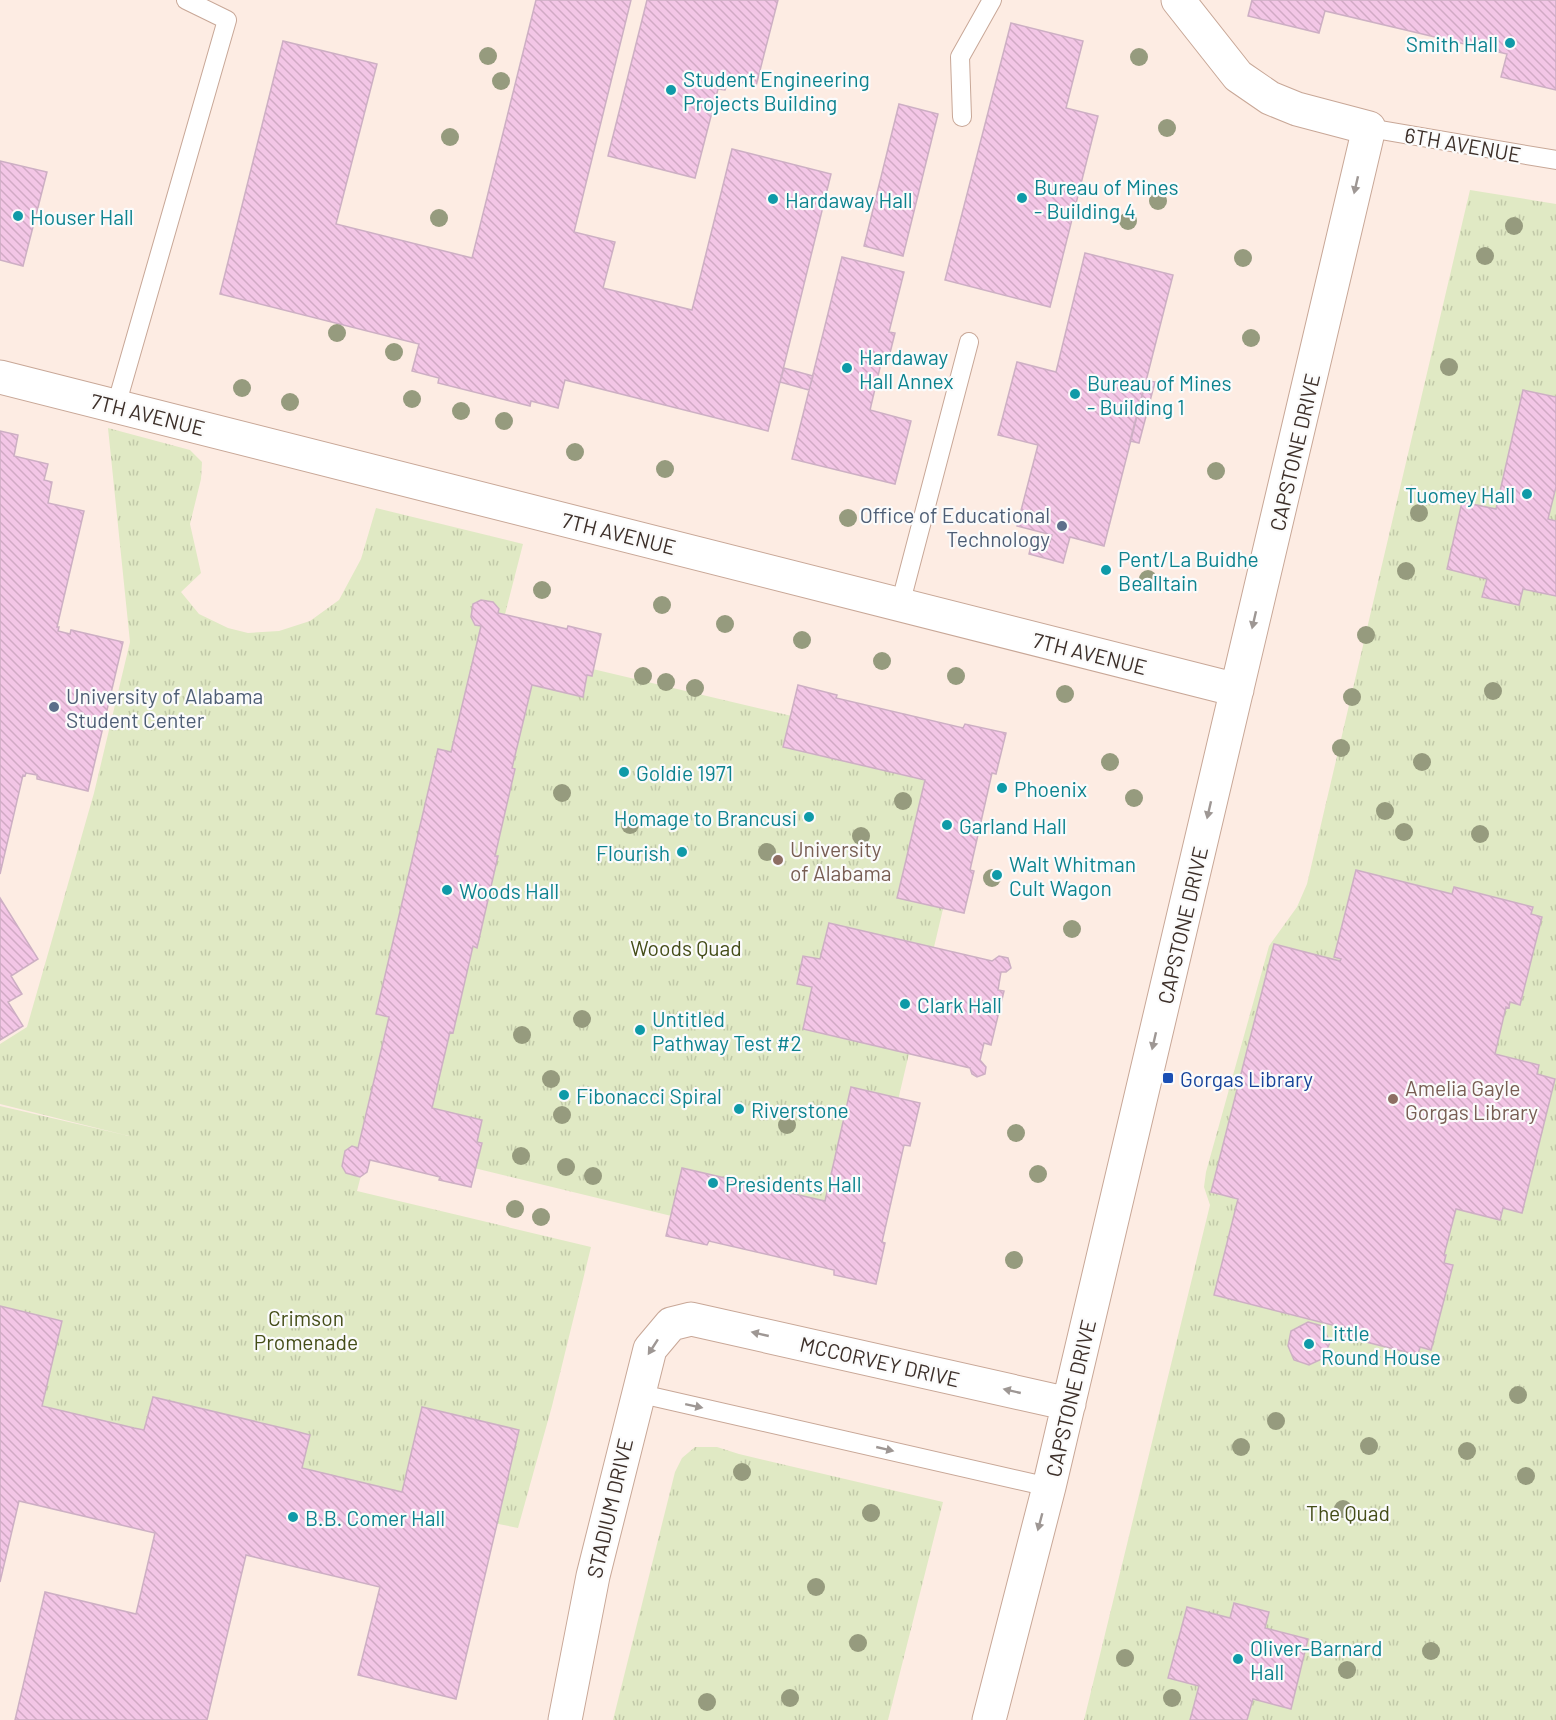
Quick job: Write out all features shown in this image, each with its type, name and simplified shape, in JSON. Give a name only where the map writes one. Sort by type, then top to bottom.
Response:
[{"type":"street","points":[[1178,0],[1238,76],[1262,93],[1297,109],[1370,128]]},
{"type":"street","name":"CAPSTONE DRIVE","points":[[988,1720],[1069,1404],[1370,128]]},
{"type":"street","name":"7TH AVENUE","points":[[0,377],[1237,690]]},
{"type":"street","name":"MCCORVEY DRIVE","points":[[691,1319],[1069,1404]]},
{"type":"street","name":"STADIUM DRIVE","points":[[565,1720],[592,1576],[650,1349],[670,1324],[691,1319]]},
{"type":"lane","points":[[116,406],[227,20],[186,0]]},
{"type":"lane","points":[[962,117],[960,57],[992,0]]},
{"type":"lane","name":"6TH AVENUE","points":[[1370,128],[1556,160]]},
{"type":"lane","points":[[900,604],[969,342]]},
{"type":"lane","points":[[637,1393],[1049,1487]]},
{"type":"shaded area","name":"University of Alabama","points":[[0,0],[1556,0],[1556,1720],[0,1720]]},
{"type":"green space","name":"The Quad","points":[[1470,190],[1556,204],[1556,1720],[1084,1720],[1210,1205],[1204,1187],[1206,1172],[1269,946],[1297,907],[1307,884]]},
{"type":"green space","name":"Crimson Promenade","points":[[108,428],[190,450],[202,462],[201,479],[190,524],[201,573],[181,592],[199,614],[228,628],[248,633],[279,631],[310,621],[339,600],[361,559],[376,508],[523,544],[357,1191],[591,1247],[552,1406],[518,1528],[436,1511],[0,1406],[0,1106],[129,1136],[0,1104],[0,1044],[27,1027],[94,793],[130,642]]},
{"type":"green space","name":"Woods Quad","points":[[508,649],[978,760],[860,1262],[392,1148]]},
{"type":"green space","points":[[695,1447],[717,1447],[943,1502],[888,1720],[613,1720],[675,1472],[682,1458]]},
{"type":"building","name":"Hardaway Hall","points":[[536,0],[631,0],[574,232],[615,242],[603,288],[692,310],[732,149],[831,174],[768,431],[565,380],[558,408],[531,401],[530,406],[438,383],[439,378],[412,371],[419,344],[220,294],[283,41],[377,64],[336,224],[472,258]]},
{"type":"building","name":"Student Engineering Projects Building","points":[[647,0],[778,0],[756,86],[728,79],[725,90],[718,89],[695,178],[608,156]]},
{"type":"building","name":"Smith Hall","points":[[1252,0],[1556,0],[1556,90],[1501,77],[1507,54],[1325,11],[1319,33],[1248,16]]},
{"type":"building","name":"Bureau of Mines - Building 4","points":[[1011,23],[1083,41],[1066,108],[1098,116],[1050,307],[945,280]]},
{"type":"building","points":[[899,104],[938,114],[903,256],[864,246]]},
{"type":"building","name":"Houser Hall","points":[[0,161],[47,172],[23,266],[0,260]]},
{"type":"building","name":"Bureau of Mines - Building 1","points":[[1085,253],[1173,275],[1104,546],[1070,537],[1063,563],[1029,554],[1033,538],[1050,542],[1052,535],[1017,526],[1038,445],[998,435],[1017,362],[1056,372]]},
{"type":"building","name":"Hardaway Hall Annex","points":[[842,257],[904,272],[889,332],[895,333],[888,361],[882,359],[870,410],[911,421],[895,484],[792,459]]},
{"type":"building","points":[[784,368],[813,376],[809,390],[780,382]]},
{"type":"building","points":[[1146,380],[1155,382],[1139,443],[1130,441]]},
{"type":"building","name":"Tuomey Hall","points":[[1523,390],[1556,397],[1556,487],[1548,519],[1556,521],[1556,596],[1523,589],[1519,605],[1482,597],[1487,579],[1447,569],[1462,502],[1496,509]]},
{"type":"building","name":"University of Alabama Student Center","points":[[0,431],[18,435],[14,456],[48,464],[44,480],[52,482],[48,503],[84,511],[57,627],[59,627],[58,631],[70,634],[71,630],[123,642],[88,791],[37,779],[37,775],[26,773],[25,776],[23,775],[0,874]]},
{"type":"building","name":"Woods Hall","points":[[481,600],[493,602],[499,609],[498,613],[567,629],[568,626],[601,634],[592,676],[587,675],[583,697],[532,685],[512,768],[515,769],[477,948],[473,946],[453,1033],[450,1032],[432,1108],[482,1120],[477,1142],[482,1143],[471,1187],[370,1160],[367,1172],[360,1177],[346,1173],[342,1166],[345,1151],[352,1146],[358,1148],[389,1017],[376,1014],[438,749],[451,752],[481,626],[475,625],[471,617],[473,604]]},
{"type":"building","name":"Garland Hall","points":[[798,685],[837,695],[836,698],[963,728],[965,724],[1006,733],[996,774],[992,773],[970,870],[974,871],[964,913],[897,898],[925,780],[783,747]]},
{"type":"building","name":"Amelia Gayle Gorgas Library","points":[[1356,870],[1452,894],[1454,887],[1533,907],[1531,914],[1542,917],[1520,1005],[1510,1002],[1509,1008],[1506,1007],[1495,1054],[1539,1065],[1537,1074],[1555,1079],[1522,1213],[1503,1208],[1500,1220],[1456,1209],[1444,1255],[1446,1255],[1444,1263],[1453,1265],[1431,1350],[1420,1347],[1418,1355],[1342,1336],[1344,1328],[1214,1295],[1238,1199],[1211,1192],[1274,944],[1340,961],[1341,959],[1334,957]]},
{"type":"building","points":[[0,898],[38,959],[11,976],[22,994],[8,1002],[23,1026],[0,1040]]},
{"type":"building","name":"Clark Hall","points":[[829,923],[992,961],[999,956],[1008,958],[1011,968],[1006,972],[1001,972],[998,990],[1004,991],[991,1045],[984,1043],[980,1060],[986,1067],[985,1074],[977,1077],[972,1074],[970,1068],[803,1029],[812,987],[797,984],[803,956],[820,959]]},
{"type":"building","name":"Presidents Hall","points":[[851,1087],[920,1103],[910,1146],[904,1145],[882,1242],[885,1243],[876,1284],[834,1275],[834,1270],[709,1241],[707,1245],[666,1236],[682,1168],[825,1201]]},
{"type":"building","name":"B.B. Comer Hall","points":[[0,1306],[62,1321],[42,1406],[134,1428],[144,1430],[153,1397],[310,1435],[302,1468],[402,1492],[422,1407],[519,1430],[456,1699],[358,1675],[380,1587],[246,1555],[207,1720],[15,1720],[45,1592],[136,1614],[155,1533],[19,1501],[0,1582]]},
{"type":"building","name":"Little Round House","points":[[1308,1322],[1322,1326],[1330,1342],[1324,1358],[1309,1365],[1294,1360],[1288,1346],[1291,1331]]},
{"type":"building","name":"Oliver-Barnard Hall","points":[[1234,1603],[1269,1612],[1265,1628],[1308,1639],[1291,1709],[1253,1699],[1247,1720],[1190,1720],[1199,1686],[1168,1678],[1187,1607],[1230,1618]]},
{"type":"place","name":"Smith Hall","points":[[1510,43]]},
{"type":"place","name":"Student Engineering Projects Building","points":[[671,90]]},
{"type":"place","name":"Bureau of Mines - Building 4","points":[[1022,198]]},
{"type":"place","name":"Hardaway Hall","points":[[773,199]]},
{"type":"place","name":"Houser Hall","points":[[18,216]]},
{"type":"place","name":"Hardaway Hall Annex","points":[[847,368]]},
{"type":"place","name":"Bureau of Mines - Building 1","points":[[1075,394]]},
{"type":"place","name":"Tuomey Hall","points":[[1527,494]]},
{"type":"place","name":"Office of Educational Technology","points":[[1062,526]]},
{"type":"place","name":"Pent/La Buidhe Bealltain","points":[[1106,570]]},
{"type":"place","name":"University of Alabama Student Center","points":[[54,707]]},
{"type":"place","name":"Goldie 1971","points":[[624,772]]},
{"type":"place","name":"Phoenix","points":[[1002,788]]},
{"type":"place","name":"Homage to Brancusi","points":[[809,817]]},
{"type":"place","name":"Garland Hall","points":[[947,825]]},
{"type":"place","name":"Flourish","points":[[682,852]]},
{"type":"place","name":"University of Alabama","points":[[778,860]]},
{"type":"place","name":"Walt Whitman Cult Wagon","points":[[997,875]]},
{"type":"place","name":"Woods Hall","points":[[447,890]]},
{"type":"place","name":"Clark Hall","points":[[905,1004]]},
{"type":"place","name":"Untitled Pathway Test #2","points":[[640,1030]]},
{"type":"place","name":"Gorgas Library","points":[[1168,1078]]},
{"type":"place","name":"Fibonacci Spiral","points":[[564,1095]]},
{"type":"place","name":"Amelia Gayle Gorgas Library","points":[[1393,1099]]},
{"type":"place","name":"Riverstone","points":[[739,1109]]},
{"type":"place","name":"Presidents Hall","points":[[713,1183]]},
{"type":"place","name":"Little Round House","points":[[1309,1344]]},
{"type":"place","name":"B.B. Comer Hall","points":[[293,1517]]},
{"type":"place","name":"Oliver-Barnard Hall","points":[[1238,1659]]}]
